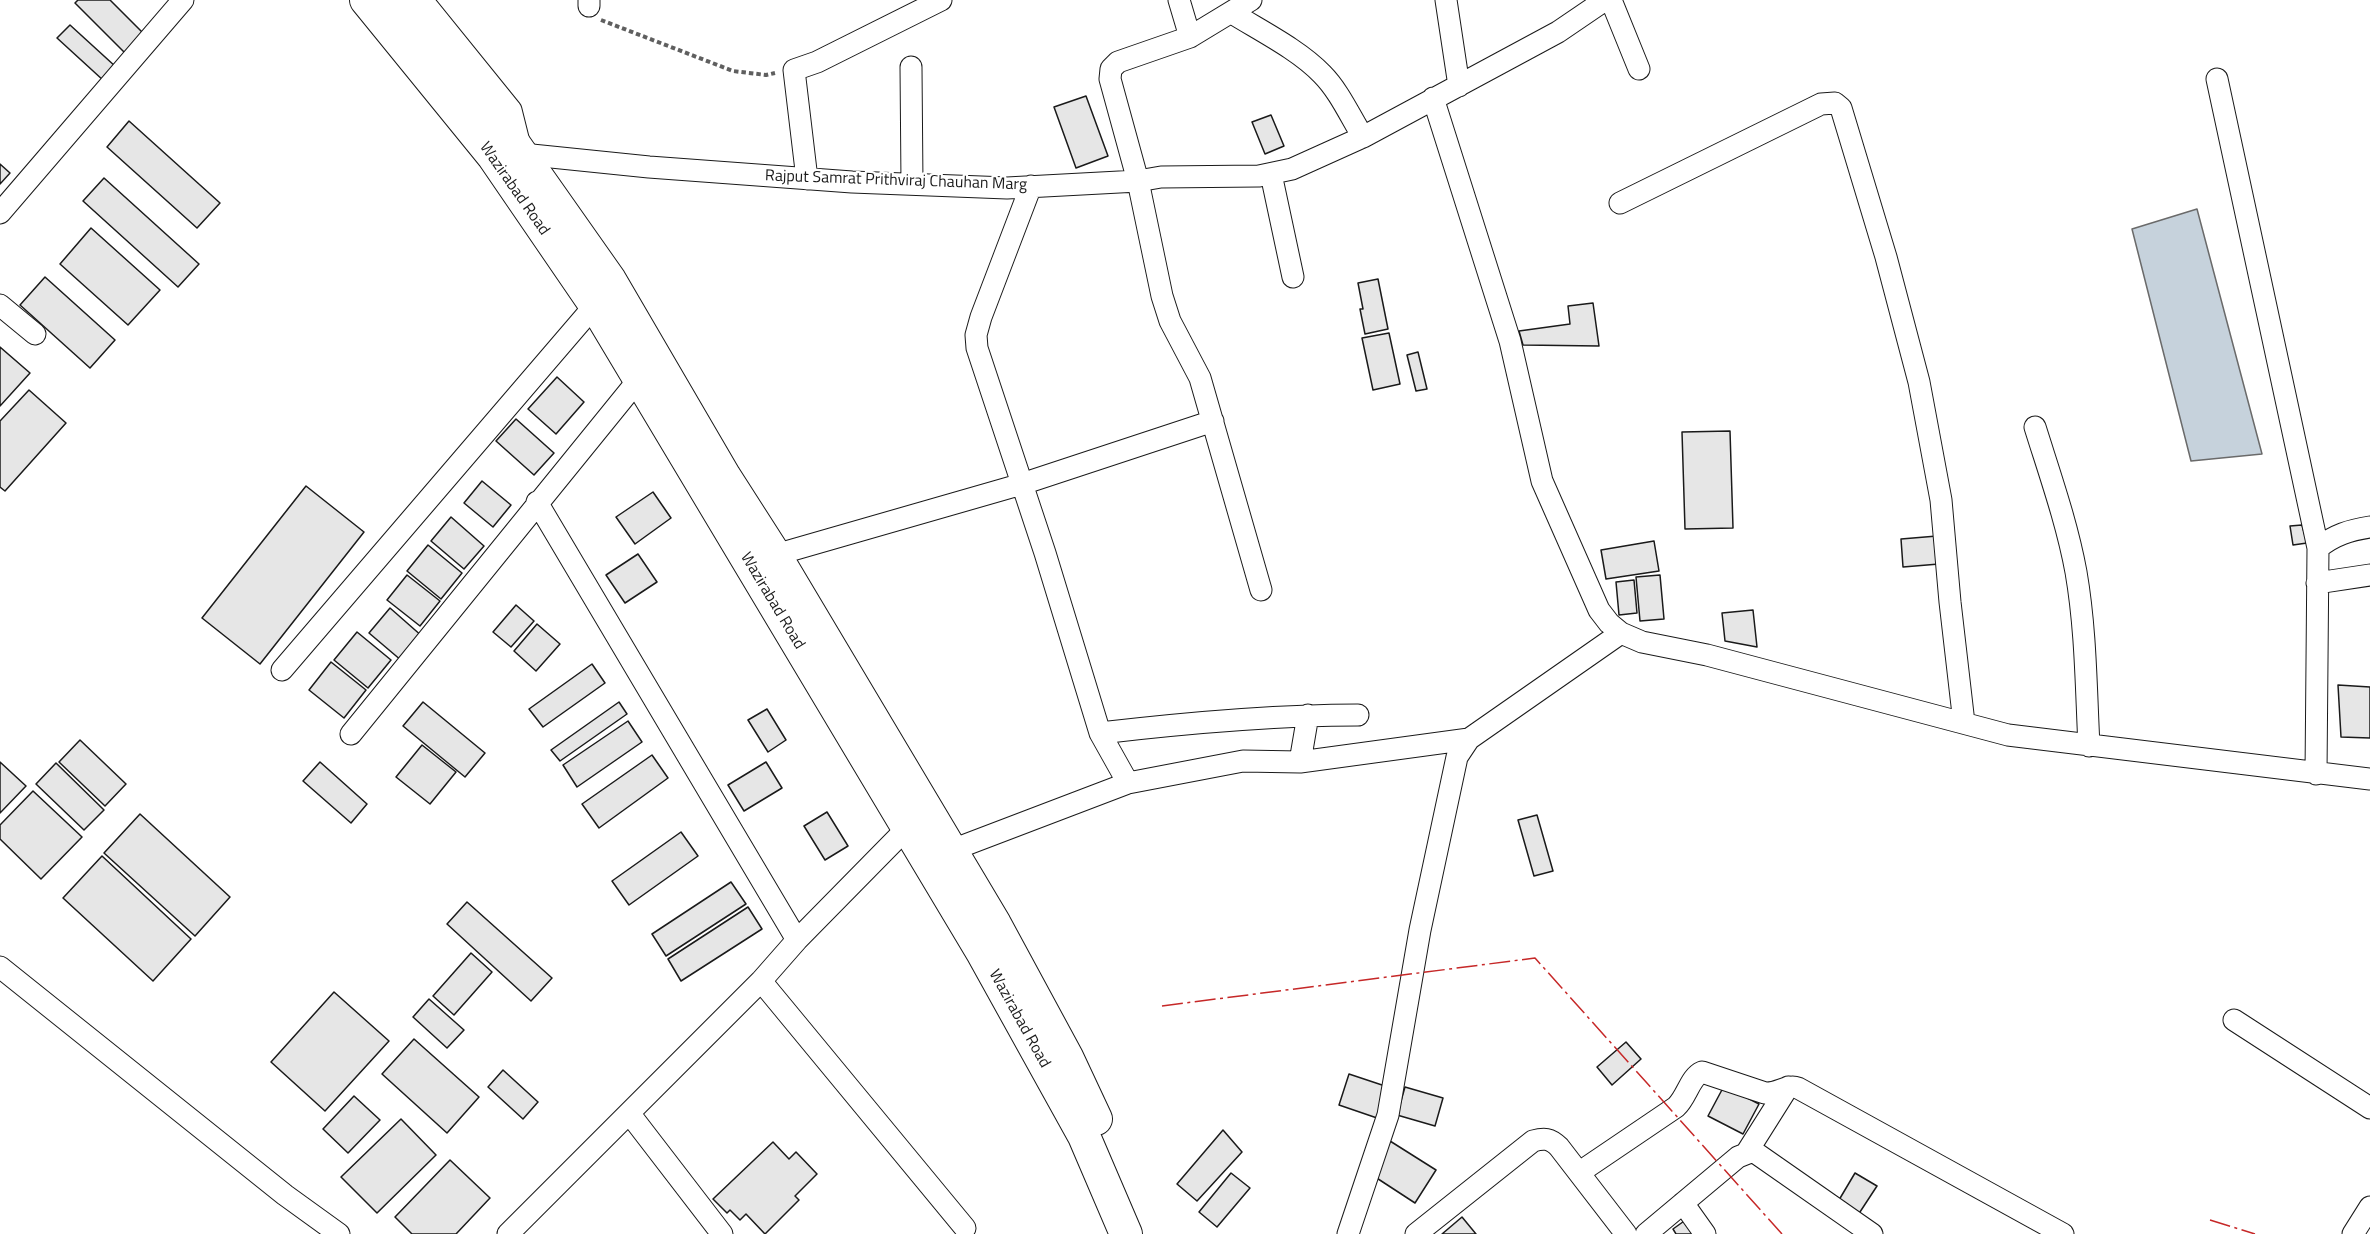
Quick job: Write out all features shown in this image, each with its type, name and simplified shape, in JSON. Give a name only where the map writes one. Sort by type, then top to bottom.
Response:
[{"type":"highway","name":"Wazirabad Road","points":[[366,0],[513,163],[610,280],[725,477],[775,555],[916,818]]},
{"type":"highway","name":"Wazirabad Road","points":[[399,0],[449,60],[513,163],[639,379],[939,855],[995,924],[1067,1057],[1150,1234]]},
{"type":"highway","name":"Wazirabad Road","points":[[939,855],[982,952],[1084,1136],[1126,1234]]},
{"type":"street","points":[[0,213],[183,0]]},
{"type":"street","points":[[422,0],[511,110],[513,163]]},
{"type":"street","points":[[807,179],[794,70],[817,62],[906,8],[941,0]]},
{"type":"street","points":[[1179,0],[1190,37]]},
{"type":"street","points":[[1251,0],[1190,37],[1125,59],[1112,69],[1110,78],[1138,181],[1162,296],[1170,321],[1200,378],[1261,590]]},
{"type":"street","points":[[1446,0],[1459,86]]},
{"type":"street","name":"Rajput Samrat Prithviraj Chauhan Marg","points":[[513,163],[649,167],[807,179],[1007,188],[1138,181],[1161,177],[1259,176],[1292,169],[1363,137],[1557,32],[1605,0]]},
{"type":"street","points":[[1611,0],[1639,69]]},
{"type":"street","points":[[1232,13],[1311,63],[1322,73],[1332,85],[1363,137]]},
{"type":"street","points":[[910,67],[912,184]]},
{"type":"street","points":[[2217,79],[2318,548],[2316,774]]},
{"type":"street","points":[[1433,98],[1510,341],[1542,481],[1599,610],[1621,633],[1642,642],[1707,655],[2008,735],[2370,779]]},
{"type":"street","points":[[1620,203],[1821,104],[1835,103],[1840,108],[1886,257],[1919,382],[1941,500],[1964,723]]},
{"type":"street","points":[[1271,174],[1293,278]]},
{"type":"street","points":[[1031,186],[981,317],[976,335],[976,348],[1045,553],[1100,734],[1128,783]]},
{"type":"street","points":[[0,305],[35,334]]},
{"type":"street","points":[[282,670],[595,305]]},
{"type":"street","points":[[351,734],[639,379]]},
{"type":"street","points":[[775,555],[1022,484],[1213,421]]},
{"type":"street","points":[[2035,427],[2070,542],[2078,586],[2083,625],[2089,746]]},
{"type":"street","points":[[537,502],[797,940]]},
{"type":"street","points":[[2318,548],[2330,538],[2351,530],[2370,527]]},
{"type":"street","points":[[2317,583],[2370,575]]},
{"type":"street","points":[[1348,1234],[1388,1115],[1420,930],[1457,757],[1468,739],[1621,633]]},
{"type":"street","points":[[1100,734],[1200,722],[1308,715],[1358,715]]},
{"type":"street","points":[[1300,762],[1308,715]]},
{"type":"street","points":[[939,855],[1128,783],[1243,761],[1300,762],[1468,739]]},
{"type":"street","points":[[508,1234],[761,981],[797,940],[916,818]]},
{"type":"street","points":[[1,972],[339,1234]]},
{"type":"street","points":[[761,981],[965,1228]]},
{"type":"street","points":[[2234,1020],[2370,1108]]},
{"type":"street","points":[[1580,1172],[1676,1107],[1699,1073],[1707,1073],[1747,1089],[1765,1093],[1775,1093],[1788,1087],[1798,1088],[2063,1234]]},
{"type":"street","points":[[1646,1234],[1747,1152],[1788,1087]]},
{"type":"street","points":[[629,1113],[722,1234]]},
{"type":"street","points":[[1416,1234],[1533,1141],[1542,1138],[1554,1142],[1580,1172],[1626,1234]]},
{"type":"street","points":[[1747,1152],[1753,1151],[1760,1155],[1872,1234]]},
{"type":"street","points":[[1683,1203],[1705,1234]]},
{"type":"street","points":[[2353,1234],[2370,1208]]},
{"type":"path","points":[[589,3],[595,15],[608,24],[733,71],[766,75],[794,70]]},
{"type":"shaded area","points":[[2197,209],[2262,454],[2191,461],[2132,229]]},
{"type":"building","points":[[78,0],[110,0],[144,34],[125,53],[75,3]]},
{"type":"building","points":[[70,25],[116,67],[104,81],[57,38]]},
{"type":"building","points":[[1086,96],[1108,156],[1076,168],[1054,107]]},
{"type":"building","points":[[1271,115],[1284,146],[1265,154],[1252,122]]},
{"type":"building","points":[[129,121],[220,203],[197,228],[107,147]]},
{"type":"building","points":[[0,164],[10,173],[0,184]]},
{"type":"building","points":[[104,178],[199,264],[178,287],[83,201]]},
{"type":"building","points":[[91,228],[160,290],[128,325],[60,264]]},
{"type":"building","points":[[45,277],[115,340],[90,368],[20,305]]},
{"type":"building","points":[[1378,279],[1388,329],[1365,334],[1358,283]]},
{"type":"building","points":[[1593,303],[1599,346],[1523,345],[1519,331],[1570,324],[1568,306]]},
{"type":"building","points":[[1389,333],[1400,384],[1373,390],[1362,338]]},
{"type":"building","points":[[0,347],[30,373],[0,406]]},
{"type":"building","points":[[1418,352],[1427,389],[1416,391],[1407,355]]},
{"type":"building","points":[[557,377],[584,402],[556,434],[528,409]]},
{"type":"building","points":[[29,390],[66,423],[5,491],[0,487],[0,421]]},
{"type":"building","points":[[516,419],[554,453],[534,475],[496,441]]},
{"type":"building","points":[[1730,431],[1733,528],[1685,529],[1682,432]]},
{"type":"building","points":[[482,481],[511,505],[493,527],[464,503]]},
{"type":"building","points":[[306,486],[364,532],[260,664],[202,618]]},
{"type":"building","points":[[653,492],[671,518],[635,544],[616,517]]},
{"type":"building","points":[[451,517],[484,546],[464,569],[431,541]]},
{"type":"building","points":[[2302,525],[2307,543],[2293,545],[2290,526]]},
{"type":"building","points":[[1937,536],[1939,564],[1903,567],[1901,539]]},
{"type":"building","points":[[1654,541],[1659,571],[1606,579],[1601,550]]},
{"type":"building","points":[[428,545],[462,573],[441,599],[407,571]]},
{"type":"building","points":[[638,554],[657,582],[625,603],[606,575]]},
{"type":"building","points":[[407,575],[440,601],[420,626],[387,600]]},
{"type":"building","points":[[1660,575],[1664,619],[1640,621],[1636,577]]},
{"type":"building","points":[[1634,580],[1637,613],[1619,615],[1616,582]]},
{"type":"building","points":[[516,605],[534,621],[511,647],[493,632]]},
{"type":"building","points":[[390,608],[423,637],[402,661],[369,633]]},
{"type":"building","points":[[1753,610],[1757,647],[1725,641],[1722,613]]},
{"type":"building","points":[[537,624],[560,644],[536,671],[514,651]]},
{"type":"building","points":[[357,632],[391,660],[368,688],[334,660]]},
{"type":"building","points":[[331,662],[366,690],[344,718],[309,690]]},
{"type":"building","points":[[592,664],[605,683],[543,727],[529,709]]},
{"type":"building","points":[[2338,685],[2370,687],[2370,738],[2341,737]]},
{"type":"building","points":[[423,702],[485,753],[465,777],[403,726]]},
{"type":"building","points":[[619,702],[627,714],[560,761],[551,750]]},
{"type":"building","points":[[767,709],[786,740],[768,752],[748,720]]},
{"type":"building","points":[[628,721],[642,742],[577,787],[563,765]]},
{"type":"building","points":[[80,740],[126,784],[105,806],[59,762]]},
{"type":"building","points":[[422,745],[456,772],[430,804],[396,777]]},
{"type":"building","points":[[652,755],[668,778],[599,828],[582,804]]},
{"type":"building","points":[[0,762],[26,786],[0,813]]},
{"type":"building","points":[[320,762],[367,804],[351,823],[303,781]]},
{"type":"building","points":[[766,762],[782,788],[744,811],[728,785]]},
{"type":"building","points":[[56,763],[104,810],[84,830],[36,784]]},
{"type":"building","points":[[33,791],[82,837],[41,879],[0,839],[0,825]]},
{"type":"building","points":[[827,812],[848,846],[825,860],[804,826]]},
{"type":"building","points":[[140,814],[230,897],[195,936],[104,853]]},
{"type":"building","points":[[1537,815],[1553,871],[1534,876],[1518,820]]},
{"type":"building","points":[[681,832],[698,856],[629,905],[612,881]]},
{"type":"building","points":[[102,856],[191,939],[153,981],[63,898]]},
{"type":"building","points":[[731,882],[746,904],[666,956],[652,934]]},
{"type":"building","points":[[467,902],[552,978],[531,1001],[447,924]]},
{"type":"building","points":[[748,907],[762,929],[681,981],[668,959]]},
{"type":"building","points":[[471,953],[492,972],[454,1015],[433,996]]},
{"type":"building","points":[[334,992],[389,1041],[325,1111],[271,1062]]},
{"type":"building","points":[[429,999],[464,1030],[447,1048],[413,1017]]},
{"type":"building","points":[[414,1039],[479,1097],[447,1133],[382,1074]]},
{"type":"building","points":[[1626,1042],[1641,1059],[1612,1085],[1597,1067]]},
{"type":"building","points":[[503,1070],[538,1102],[523,1119],[488,1087]]},
{"type":"building","points":[[1349,1074],[1388,1087],[1377,1118],[1339,1105]]},
{"type":"building","points":[[1724,1086],[1759,1104],[1743,1134],[1708,1116]]},
{"type":"building","points":[[1405,1087],[1443,1098],[1435,1126],[1397,1115]]},
{"type":"building","points":[[354,1096],[380,1120],[348,1153],[323,1129]]},
{"type":"building","points":[[401,1119],[436,1155],[377,1213],[341,1177]]},
{"type":"building","points":[[1223,1130],[1242,1152],[1197,1201],[1177,1184]]},
{"type":"building","points":[[1390,1141],[1436,1170],[1415,1203],[1369,1173]]},
{"type":"building","points":[[773,1142],[789,1159],[796,1152],[817,1174],[795,1196],[799,1200],[765,1234],[746,1214],[740,1220],[730,1210],[727,1213],[713,1199]]},
{"type":"building","points":[[450,1160],[490,1198],[456,1234],[412,1234],[395,1217]]},
{"type":"building","points":[[1231,1173],[1250,1188],[1217,1227],[1199,1212]]},
{"type":"building","points":[[1855,1173],[1877,1186],[1858,1215],[1836,1205]]},
{"type":"building","points":[[1462,1217],[1476,1234],[1442,1234]]},
{"type":"building","points":[[1687,1219],[1698,1234],[1676,1234],[1673,1229]]},
{"type":"power","points":[[1162,1006],[1535,958],[1782,1234]]},
{"type":"power","points":[[2210,1220],[2255,1234]]}]
